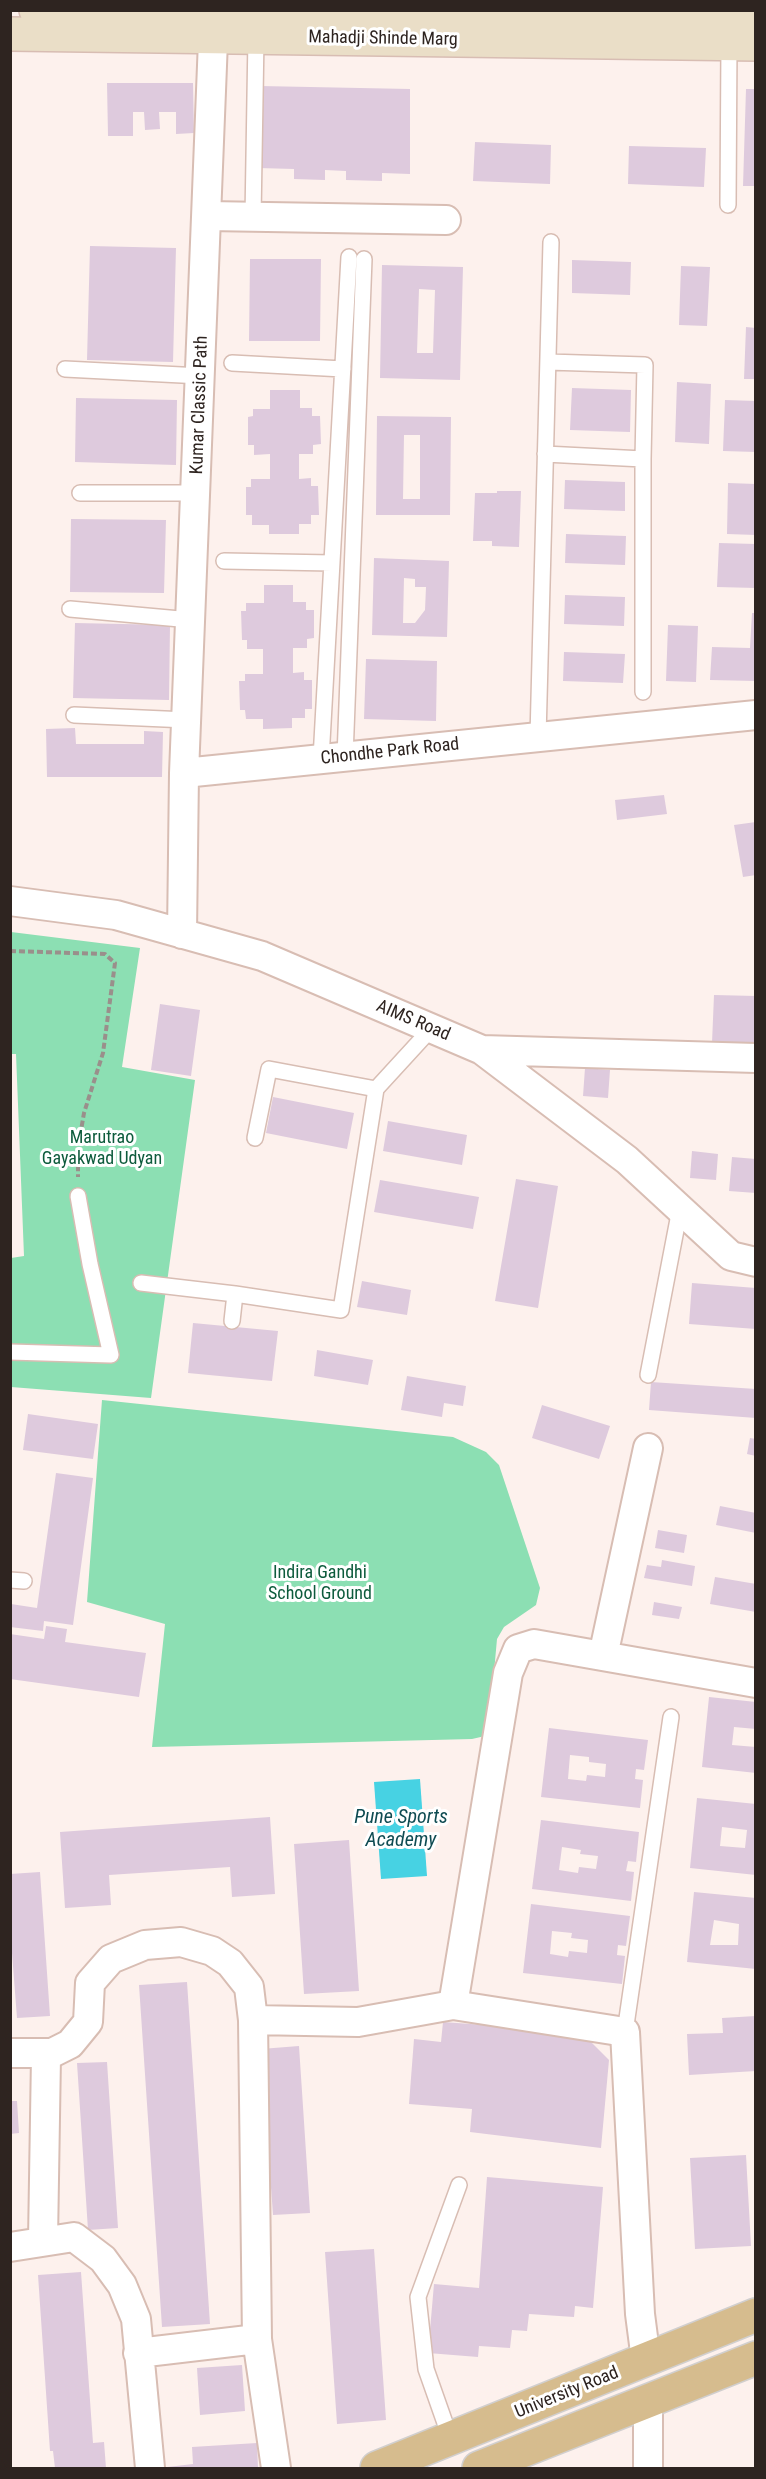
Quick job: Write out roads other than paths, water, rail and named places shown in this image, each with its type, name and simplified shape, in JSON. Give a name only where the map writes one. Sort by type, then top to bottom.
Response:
[{"type":"main road","name":"Mahadji Shinde Marg","points":[[36,10],[214,20],[341,21],[742,44]]},
{"type":"main road","name":"Mahadji Shinde Marg","points":[[10,34],[214,20],[256,37],[341,21],[412,13],[756,21]]},
{"type":"main road","name":"University Road","points":[[376,2469],[756,2315]]},
{"type":"main road","name":"University Road","points":[[479,2469],[756,2358]]},
{"type":"street","name":"Kumar Classic Path","points":[[184,773],[208,216],[214,20]]},
{"type":"street","points":[[208,216],[446,220]]},
{"type":"street","name":"Chondhe Park Road","points":[[184,773],[756,715]]},
{"type":"street","points":[[182,934],[184,773]]},
{"type":"street","name":"AIMS Road","points":[[10,901],[116,915],[262,956],[482,1050],[627,1160],[731,1256],[756,1262]]},
{"type":"street","points":[[482,1050],[756,1058]]},
{"type":"street","points":[[603,1656],[648,1448]]},
{"type":"street","points":[[453,2005],[508,1673],[518,1649],[534,1644],[756,1683]]},
{"type":"street","points":[[43,2240],[46,2056],[70,2044],[88,2022],[90,1983],[111,1959],[145,1945],[181,1942],[212,1951],[230,1963],[249,1987],[253,2020],[257,2339],[276,2469]]},
{"type":"street","points":[[253,2020],[358,2022],[453,2005],[625,2032],[640,2314],[646,2360]]},
{"type":"street","points":[[10,2053],[52,2053]]},
{"type":"street","points":[[10,2247],[43,2240],[74,2237],[103,2259],[122,2285],[136,2319],[150,2469]]},
{"type":"street","points":[[138,2352],[257,2339]]},
{"type":"street","points":[[648,2402],[648,2469]]},
{"type":"lane","points":[[253,217],[256,37]]},
{"type":"lane","points":[[728,205],[742,44]]},
{"type":"lane","points":[[538,737],[551,242]]},
{"type":"lane","points":[[333,758],[332,563],[349,256]]},
{"type":"lane","points":[[333,758],[364,259]]},
{"type":"lane","points":[[548,362],[645,365],[643,692]]},
{"type":"lane","points":[[232,363],[343,369]]},
{"type":"lane","points":[[65,369],[201,376]]},
{"type":"lane","points":[[546,454],[643,459]]},
{"type":"lane","points":[[80,493],[196,493]]},
{"type":"lane","points":[[224,561],[332,563]]},
{"type":"lane","points":[[70,609],[191,620]]},
{"type":"lane","points":[[74,715],[187,720]]},
{"type":"lane","points":[[141,1283],[236,1294],[341,1310],[376,1089],[431,1029]]},
{"type":"lane","points":[[255,1138],[269,1070],[376,1089]]},
{"type":"lane","points":[[10,1352],[111,1355],[90,1264],[78,1196]]},
{"type":"lane","points":[[648,1375],[680,1209]]},
{"type":"lane","points":[[232,1321],[236,1294]]},
{"type":"lane","points":[[625,2032],[671,1717]]},
{"type":"lane","points":[[451,2440],[426,2369],[418,2297],[459,2185]]},
{"type":"water","name":"Pune Sports Academy","points":[[420,1779],[427,1876],[381,1879],[374,1782]]},
{"type":"park label","name":"Marutrao Gayakwad Udyan","points":[[102,1148]]},
{"type":"park label","name":"Indira Gandhi School Ground","points":[[320,1583]]}]
